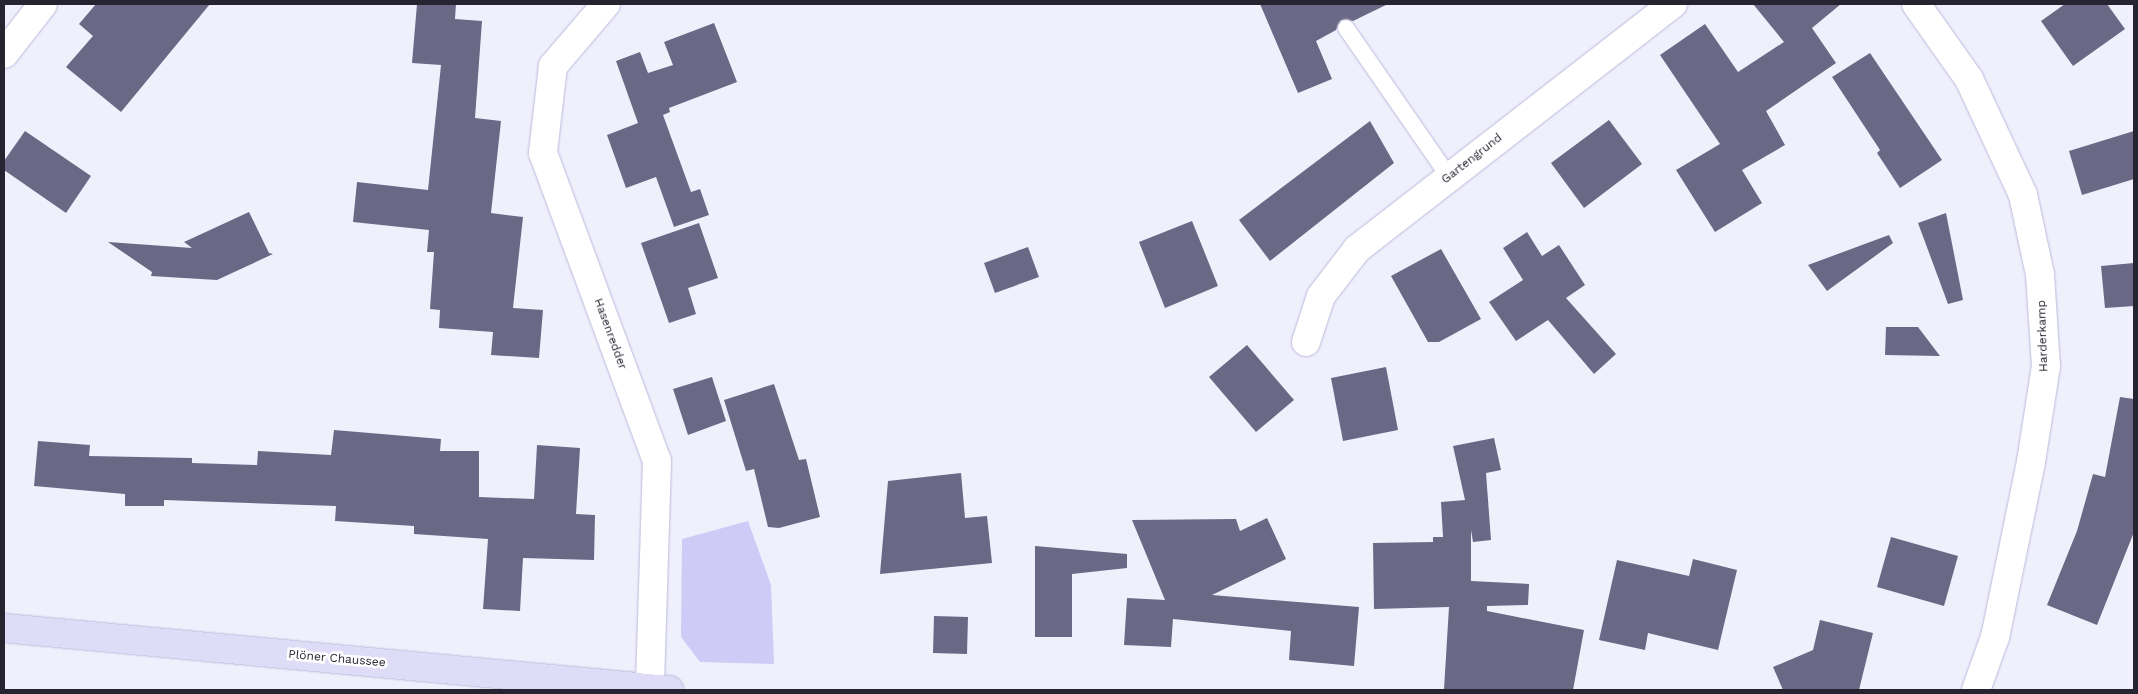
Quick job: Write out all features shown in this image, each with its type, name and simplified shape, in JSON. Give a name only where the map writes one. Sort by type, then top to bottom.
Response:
[{"type":"main road","name":"Plöner Chaussee","points":[[4,628],[660,689]]},
{"type":"street","points":[[4,54],[43,4]]},
{"type":"street","name":"Hasenredder","points":[[606,4],[553,66],[543,153],[657,461],[660,689]]},
{"type":"street","name":"Gartengrund","points":[[1306,342],[1321,296],[1357,249],[1673,4]]},
{"type":"street","name":"Harderkamp","points":[[1916,4],[1970,79],[2023,195],[2040,274],[2046,366],[2031,462],[1995,637],[1976,690]]},
{"type":"lane","points":[[1346,28],[1449,177]]},
{"type":"shaded area","points":[[748,521],[771,585],[774,664],[700,662],[681,637],[682,539]]},
{"type":"building","points":[[96,4],[210,4],[121,112],[66,67],[93,36],[79,24]]},
{"type":"building","points":[[417,4],[456,4],[455,19],[482,21],[475,118],[501,121],[491,213],[523,217],[513,308],[543,310],[539,358],[491,355],[493,332],[439,328],[440,310],[430,309],[434,252],[427,252],[429,230],[353,222],[357,182],[428,190],[441,65],[412,63]]},
{"type":"building","points":[[1260,4],[1388,4],[1353,21],[1341,20],[1336,30],[1316,41],[1332,79],[1298,93]]},
{"type":"building","points":[[1753,4],[1841,4],[1812,28],[1836,63],[1766,111],[1785,145],[1742,170],[1762,203],[1715,232],[1676,170],[1720,144],[1660,55],[1705,24],[1738,72],[1784,42]]},
{"type":"building","points":[[2065,4],[2107,4],[2125,29],[2073,66],[2041,21]]},
{"type":"building","points":[[714,23],[737,82],[669,108],[670,112],[663,115],[691,192],[700,189],[709,215],[674,227],[656,177],[626,188],[607,135],[638,123],[616,61],[640,52],[648,73],[673,65],[664,42]]},
{"type":"building","points":[[1870,53],[1942,160],[1900,188],[1877,153],[1880,150],[1832,77]]},
{"type":"building","points":[[1609,120],[1642,164],[1584,208],[1551,163]]},
{"type":"building","points":[[1370,121],[1394,163],[1270,261],[1239,220]]},
{"type":"building","points":[[25,131],[91,176],[66,213],[4,170],[4,161]]},
{"type":"building","points":[[2134,131],[2134,179],[2082,195],[2069,151]]},
{"type":"building","points":[[249,212],[269,253],[273,254],[217,280],[151,276],[152,272],[108,242],[192,248],[184,242]]},
{"type":"building","points":[[1946,213],[1963,300],[1948,304],[1918,223]]},
{"type":"building","points":[[1192,221],[1218,286],[1165,308],[1139,242]]},
{"type":"building","points":[[699,223],[718,278],[688,288],[696,314],[669,323],[641,243]]},
{"type":"building","points":[[1527,232],[1542,256],[1559,245],[1585,285],[1566,298],[1616,354],[1594,374],[1548,320],[1516,341],[1489,302],[1523,280],[1503,248]]},
{"type":"building","points":[[1889,235],[1893,243],[1827,291],[1808,265]]},
{"type":"building","points":[[1028,247],[1039,277],[995,293],[984,263]]},
{"type":"building","points":[[1441,249],[1481,319],[1439,342],[1428,342],[1391,276]]},
{"type":"building","points":[[2134,263],[2134,306],[2105,308],[2101,266]]},
{"type":"building","points":[[1886,327],[1918,327],[1940,356],[1885,355]]},
{"type":"building","points":[[1247,345],[1294,400],[1256,432],[1209,377]]},
{"type":"building","points":[[1386,367],[1398,430],[1343,441],[1331,378]]},
{"type":"building","points":[[712,377],[726,421],[688,435],[673,389]]},
{"type":"building","points":[[774,384],[799,460],[806,459],[820,517],[779,528],[768,527],[754,469],[746,471],[724,400]]},
{"type":"building","points":[[2120,397],[2134,399],[2134,532],[2097,625],[2047,605],[2077,531],[2093,474],[2105,477]]},
{"type":"building","points":[[334,430],[441,439],[440,451],[479,451],[479,497],[534,499],[537,445],[580,448],[576,514],[595,515],[594,560],[523,558],[520,611],[483,609],[488,539],[414,534],[414,526],[335,521],[336,506],[164,500],[164,506],[125,506],[125,494],[34,486],[38,441],[90,445],[89,456],[192,458],[192,463],[257,465],[258,451],[331,455]]},
{"type":"building","points":[[1494,438],[1501,470],[1486,473],[1491,540],[1473,542],[1471,530],[1471,581],[1529,584],[1528,605],[1487,606],[1487,611],[1584,630],[1573,690],[1444,689],[1449,607],[1374,609],[1373,543],[1433,542],[1433,537],[1443,537],[1441,502],[1465,500],[1453,446]]},
{"type":"building","points":[[961,473],[965,518],[987,516],[992,563],[880,574],[888,481]]},
{"type":"building","points":[[1267,518],[1286,559],[1212,595],[1359,607],[1354,666],[1289,660],[1291,631],[1173,619],[1171,647],[1124,645],[1127,598],[1165,600],[1132,520],[1236,519],[1240,531]]},
{"type":"building","points":[[1891,537],[1958,556],[1944,606],[1877,587]]},
{"type":"building","points":[[1035,546],[1127,554],[1127,568],[1072,574],[1072,637],[1035,637]]},
{"type":"building","points":[[1693,559],[1737,570],[1718,650],[1648,633],[1645,650],[1599,640],[1617,560],[1689,576]]},
{"type":"building","points":[[934,616],[968,617],[967,654],[933,653]]},
{"type":"building","points":[[1820,620],[1873,633],[1859,690],[1783,690],[1773,667],[1813,650]]}]
